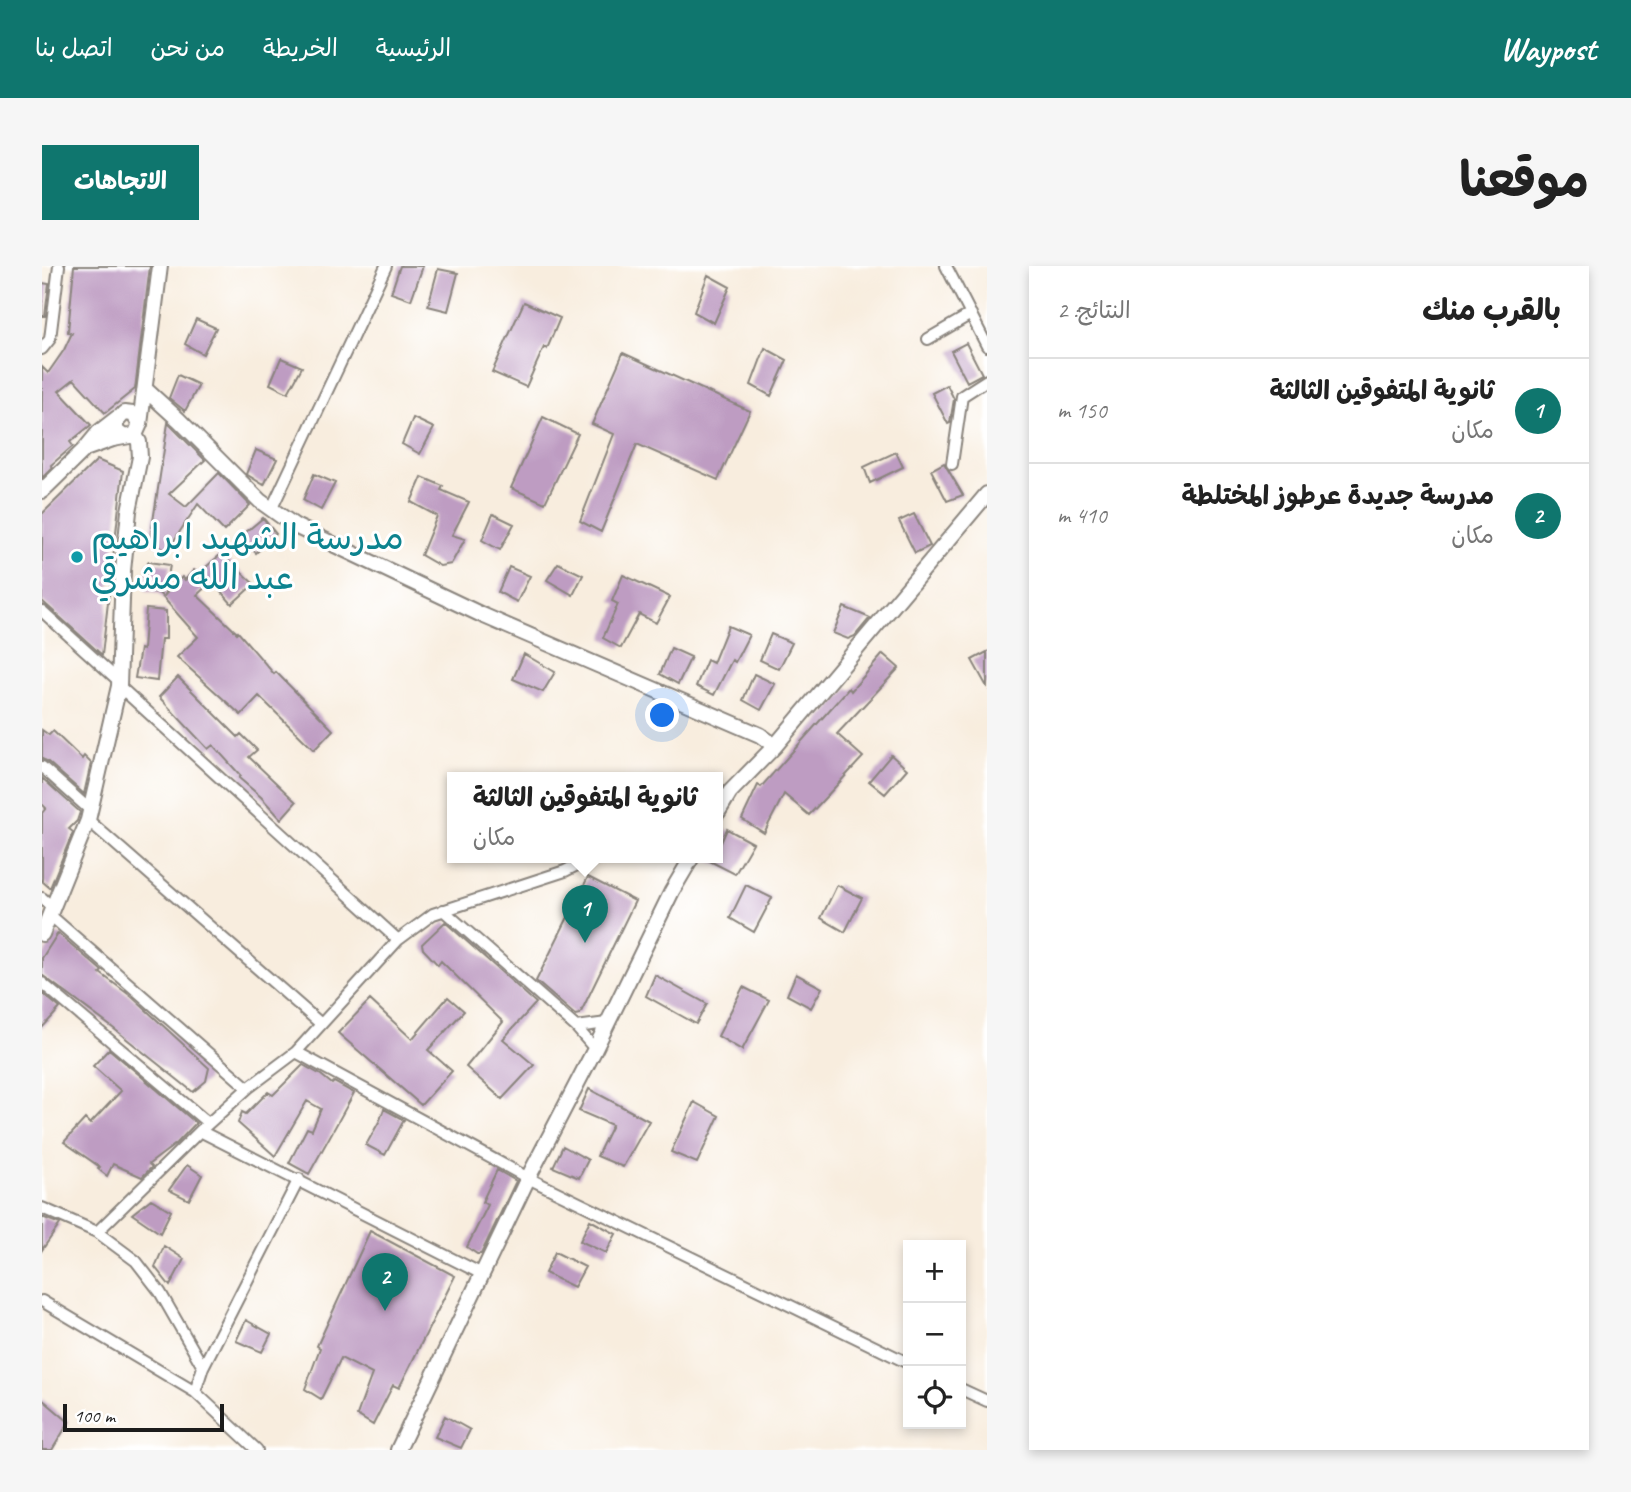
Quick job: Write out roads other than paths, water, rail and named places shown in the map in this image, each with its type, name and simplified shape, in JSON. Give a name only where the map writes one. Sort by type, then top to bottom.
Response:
[{"type":"street","points":[[42,349],[50,339],[59,266]]},
{"type":"street","points":[[133,432],[145,389],[160,266]]},
{"type":"street","points":[[271,510],[386,266]]},
{"type":"street","points":[[946,266],[987,346]]},
{"type":"street","points":[[928,339],[971,314]]},
{"type":"street","points":[[952,464],[962,396],[987,380]]},
{"type":"street","points":[[42,491],[145,389]]},
{"type":"street","points":[[145,389],[271,510],[315,537],[482,615],[760,735],[775,746]]},
{"type":"street","points":[[42,934],[48,907],[89,815],[119,683],[123,571],[129,511],[140,457],[139,442],[133,432],[133,414],[119,416]]},
{"type":"street","points":[[119,416],[116,430],[133,432]]},
{"type":"street","points":[[85,449],[133,432]]},
{"type":"street","points":[[724,795],[775,746],[987,494]]},
{"type":"street","points":[[42,611],[398,940]]},
{"type":"street","points":[[42,768],[89,815],[321,1024]]},
{"type":"street","points":[[97,1232],[204,1127],[248,1088],[296,1052],[398,940],[433,914],[580,863]]},
{"type":"street","points":[[398,1450],[528,1178],[688,863]]},
{"type":"street","points":[[48,907],[248,1088]]},
{"type":"street","points":[[443,910],[576,1027],[595,1049]]},
{"type":"street","points":[[42,983],[204,1127],[482,1274]]},
{"type":"street","points":[[576,1027],[607,1023]]},
{"type":"street","points":[[296,1052],[528,1178],[903,1361]]},
{"type":"street","points":[[195,1392],[203,1367],[299,1179]]},
{"type":"street","points":[[42,1208],[97,1232],[136,1261],[160,1292],[203,1367]]},
{"type":"street","points":[[42,1301],[195,1392],[257,1450]]},
{"type":"street","points":[[966,1392],[987,1402]]},
{"type":"place","name":"مدرسة الشهيد ابراهيم عبد الله مشرقي","points":[[77,557]]},
{"type":"place","name":"ثانوية المتفوقين الثالثة","points":[[585,943]]},
{"type":"place","name":"مدرسة جديدة عرطوز المختلطة","points":[[385,1311]]}]
